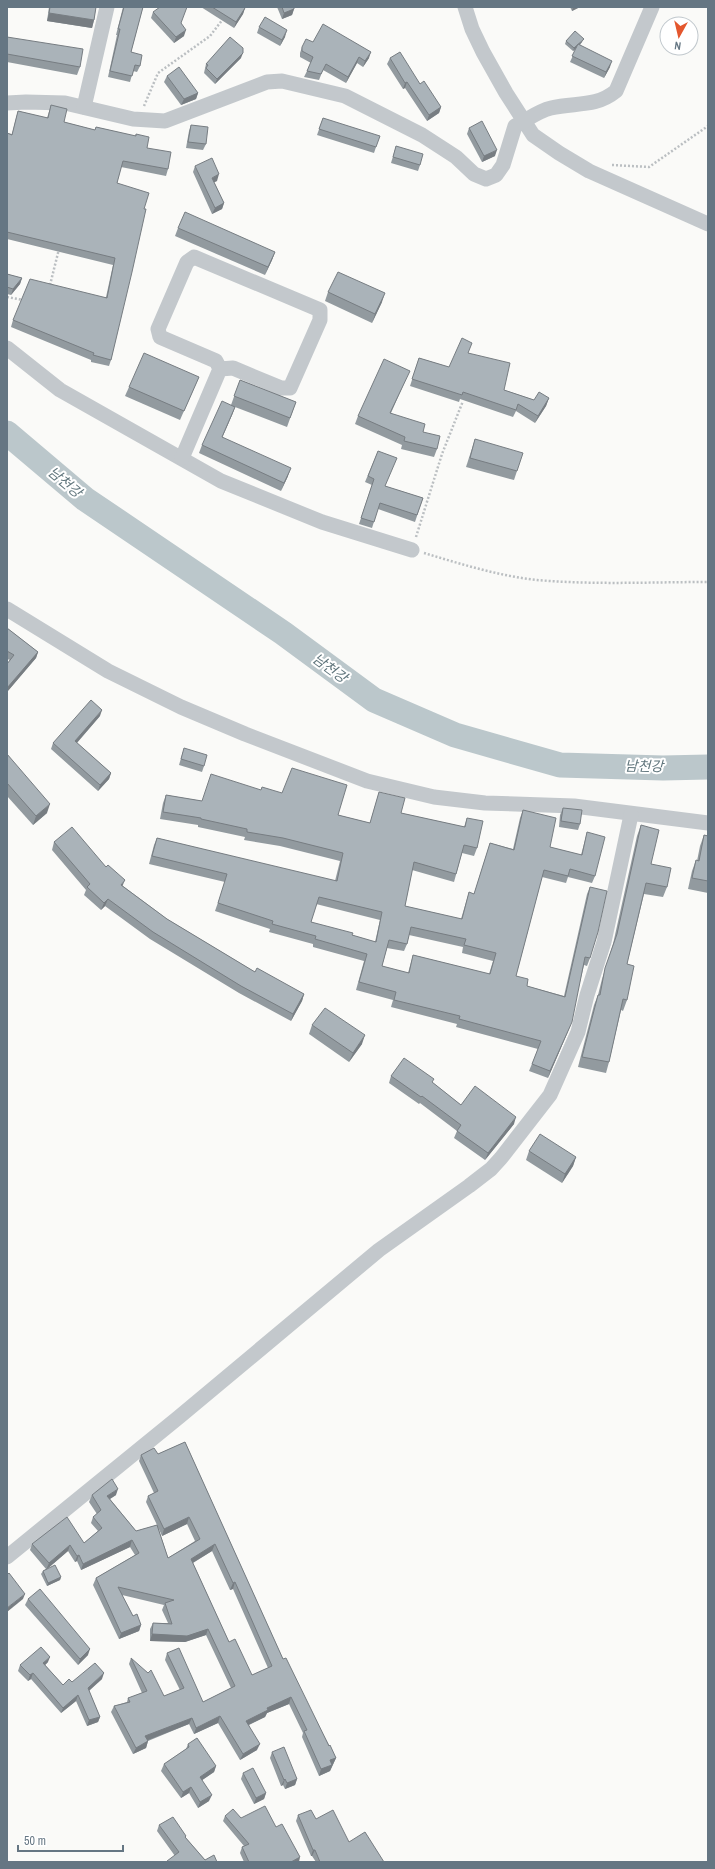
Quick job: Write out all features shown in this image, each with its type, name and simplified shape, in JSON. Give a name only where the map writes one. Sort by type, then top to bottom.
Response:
[{"type":"street","points":[[84,107],[107,7]]},
{"type":"street","points":[[465,7],[472,29],[483,52],[506,93],[533,135],[589,171],[708,224]]},
{"type":"street","points":[[7,103],[65,103],[140,120],[165,121],[261,84],[282,81],[345,96],[383,114],[442,147],[456,157],[474,174],[486,178],[496,175],[503,165],[512,131],[515,126],[539,112],[552,108],[588,104],[606,99],[616,90],[652,7]]},
{"type":"street","points":[[182,458],[220,369],[216,360],[160,337],[158,329],[187,262],[194,257],[320,310],[320,320],[290,388],[281,388],[233,368],[220,369]]},
{"type":"street","points":[[7,348],[60,390],[221,481],[322,522],[412,550]]},
{"type":"street","points":[[7,609],[108,671],[181,707],[252,737],[367,780],[434,797],[485,803],[574,806],[708,823]]},
{"type":"street","points":[[7,1557],[180,1417],[379,1250],[469,1186],[491,1169],[501,1158],[550,1095],[578,1032],[587,995],[604,942],[631,814]]},
{"type":"path","points":[[140,120],[148,94],[158,73],[210,36],[228,13]]},
{"type":"path","points":[[589,171],[604,165],[649,167],[708,126]]},
{"type":"path","points":[[48,290],[60,244]]},
{"type":"path","points":[[7,297],[30,302]]},
{"type":"path","points":[[463,401],[442,454],[412,550],[496,573],[536,580],[595,582],[708,582]]},
{"type":"building","points":[[50,7],[96,7],[94,20],[49,13]]},
{"type":"building","points":[[124,7],[143,7],[131,52],[142,55],[140,66],[135,65],[132,76],[110,71]]},
{"type":"building","points":[[160,7],[187,7],[181,23],[186,30],[176,37],[153,12]]},
{"type":"building","points":[[212,7],[244,7],[245,8],[236,22]]},
{"type":"building","points":[[282,7],[294,7],[294,9],[284,13]]},
{"type":"building","points":[[265,17],[287,30],[282,40],[259,27]]},
{"type":"building","points":[[323,24],[371,52],[365,61],[359,57],[348,77],[326,64],[321,74],[307,71],[313,57],[302,51],[302,47],[306,39],[313,42]]},
{"type":"building","points":[[575,31],[584,39],[574,48],[566,41]]},
{"type":"building","points":[[7,37],[83,49],[80,67],[7,54]]},
{"type":"building","points":[[230,37],[243,48],[243,53],[217,79],[206,68],[208,65],[206,64]]},
{"type":"building","points":[[578,44],[612,61],[606,72],[572,56]]},
{"type":"building","points":[[400,52],[420,84],[424,81],[441,107],[429,115],[407,82],[405,83],[390,58]]},
{"type":"building","points":[[179,67],[198,93],[184,99],[167,76]]},
{"type":"building","points":[[51,105],[67,109],[64,122],[95,130],[96,127],[136,136],[136,134],[149,137],[147,148],[171,152],[168,169],[123,161],[117,183],[149,193],[144,209],[146,209],[111,360],[93,355],[94,353],[13,320],[30,279],[107,298],[115,258],[7,232],[7,133],[12,135],[18,111],[48,118]]},
{"type":"building","points":[[323,118],[380,136],[376,147],[319,129]]},
{"type":"building","points":[[482,121],[497,150],[484,156],[469,128]]},
{"type":"building","points":[[191,125],[208,127],[206,144],[188,142]]},
{"type":"building","points":[[396,146],[423,154],[420,165],[393,157]]},
{"type":"building","points":[[212,158],[219,174],[212,178],[224,203],[215,208],[195,166]]},
{"type":"building","points":[[185,212],[275,252],[268,267],[178,228]]},
{"type":"building","points":[[338,272],[385,293],[375,314],[328,292]]},
{"type":"building","points":[[7,274],[22,278],[13,289],[7,287]]},
{"type":"building","points":[[462,338],[472,343],[468,353],[510,363],[504,390],[534,400],[539,392],[549,398],[538,416],[518,404],[516,410],[463,392],[462,395],[412,379],[419,358],[449,367]]},
{"type":"building","points":[[144,353],[199,377],[184,411],[129,387]]},
{"type":"building","points":[[384,359],[410,371],[390,413],[425,424],[423,432],[440,436],[437,449],[404,441],[405,437],[358,416]]},
{"type":"building","points":[[240,380],[296,402],[290,418],[234,396]]},
{"type":"building","points":[[222,401],[235,407],[222,437],[291,468],[284,483],[202,445]]},
{"type":"building","points":[[475,439],[523,453],[517,471],[470,458]]},
{"type":"building","points":[[378,451],[397,458],[385,486],[423,498],[417,515],[380,503],[374,522],[361,518],[374,479],[368,476]]},
{"type":"building","points":[[7,628],[38,652],[7,688],[7,664],[14,655],[7,651]]},
{"type":"building","points":[[91,700],[102,710],[75,741],[111,773],[100,785],[53,743]]},
{"type":"building","points":[[184,748],[207,755],[204,766],[181,759]]},
{"type":"building","points":[[7,754],[50,804],[36,816],[7,783]]},
{"type":"building","points":[[292,768],[347,785],[338,815],[370,823],[379,792],[405,798],[401,813],[465,827],[467,818],[483,821],[477,848],[464,845],[456,874],[414,862],[405,906],[462,919],[469,892],[474,894],[490,843],[514,850],[523,810],[556,818],[550,847],[582,855],[587,832],[605,837],[595,876],[570,869],[568,876],[544,870],[516,976],[528,979],[527,986],[565,997],[590,887],[607,891],[598,932],[590,958],[585,957],[572,1022],[550,1071],[532,1064],[541,1041],[459,1019],[460,1016],[394,1000],[396,992],[359,982],[367,954],[315,939],[316,936],[272,924],[273,921],[218,903],[227,874],[152,856],[157,838],[337,881],[343,853],[283,838],[247,832],[247,829],[201,818],[163,812],[166,795],[202,801],[211,774],[261,790],[262,787],[282,793]],"holes":[[[319,897],[382,912],[376,942],[352,935],[353,933],[311,922]],[[411,927],[466,939],[464,945],[496,953],[490,974],[413,955],[409,973],[382,966],[389,940],[407,944]]]},
{"type":"building","points":[[563,808],[582,810],[580,824],[561,821]]},
{"type":"building","points":[[641,825],[659,830],[651,864],[671,868],[667,887],[646,883],[627,964],[634,966],[627,1000],[623,999],[609,1062],[582,1057],[598,995],[600,995],[605,968],[617,934]]},
{"type":"building","points":[[72,827],[106,867],[108,865],[125,880],[121,885],[167,919],[255,972],[257,968],[304,994],[293,1014],[241,986],[153,932],[108,899],[104,903],[87,887],[90,884],[54,842]]},
{"type":"building","points":[[704,835],[708,836],[708,881],[692,878],[696,860],[699,861]]},
{"type":"building","points":[[325,1008],[365,1035],[353,1053],[312,1025]]},
{"type":"building","points":[[404,1058],[434,1079],[432,1082],[461,1105],[475,1086],[516,1117],[488,1153],[457,1131],[461,1125],[422,1096],[421,1097],[391,1076]]},
{"type":"building","points":[[540,1134],[576,1157],[565,1174],[529,1151]]},
{"type":"building","points":[[185,1442],[283,1659],[286,1658],[336,1758],[330,1760],[332,1765],[321,1769],[304,1731],[307,1730],[291,1697],[267,1708],[268,1710],[246,1721],[260,1744],[243,1754],[220,1716],[196,1728],[192,1718],[145,1736],[148,1741],[136,1748],[114,1706],[130,1702],[128,1698],[147,1691],[131,1658],[148,1673],[151,1670],[164,1696],[184,1688],[167,1653],[179,1648],[203,1702],[235,1686],[208,1629],[187,1636],[152,1634],[153,1623],[172,1624],[165,1603],[174,1600],[118,1587],[133,1616],[137,1614],[141,1625],[121,1633],[96,1578],[139,1553],[132,1540],[83,1564],[79,1555],[77,1556],[70,1545],[49,1563],[32,1544],[67,1517],[84,1543],[102,1528],[93,1517],[101,1510],[92,1495],[112,1479],[118,1489],[107,1496],[136,1531],[157,1525],[168,1558],[200,1539],[189,1517],[164,1529],[148,1496],[158,1491],[141,1455],[154,1448],[158,1454]],"holes":[[[215,1544],[233,1583],[235,1582],[272,1666],[252,1675],[235,1639],[229,1642],[191,1559]]]},
{"type":"building","points":[[55,1565],[61,1577],[48,1583],[43,1571]]},
{"type":"building","points":[[9,1573],[25,1594],[7,1608],[7,1575]]},
{"type":"building","points":[[40,1589],[90,1649],[80,1659],[28,1599]]},
{"type":"building","points":[[41,1647],[50,1657],[43,1663],[63,1685],[69,1679],[72,1682],[95,1663],[104,1673],[88,1688],[100,1717],[89,1720],[78,1695],[63,1708],[33,1673],[30,1675],[20,1665]]},
{"type":"building","points":[[197,1738],[216,1766],[200,1777],[212,1795],[200,1802],[191,1787],[183,1792],[164,1764],[189,1747],[188,1744]]},
{"type":"building","points":[[284,1747],[297,1779],[287,1783],[285,1779],[284,1780],[272,1752]]},
{"type":"building","points":[[253,1768],[266,1793],[256,1798],[243,1773]]},
{"type":"building","points":[[265,1806],[276,1827],[282,1824],[300,1857],[291,1862],[249,1862],[242,1847],[249,1844],[225,1816],[233,1809],[241,1818]]},
{"type":"building","points":[[311,1810],[316,1819],[333,1810],[349,1842],[365,1832],[384,1862],[320,1862],[315,1850],[313,1850],[298,1815]]},
{"type":"building","points":[[173,1817],[186,1836],[185,1837],[205,1860],[214,1855],[217,1862],[167,1861],[179,1852],[159,1825]]},
{"type":"waterway","name":"남천강","points":[[7,433],[85,499],[283,633],[374,700],[455,735],[560,765],[663,768],[708,767]]}]
